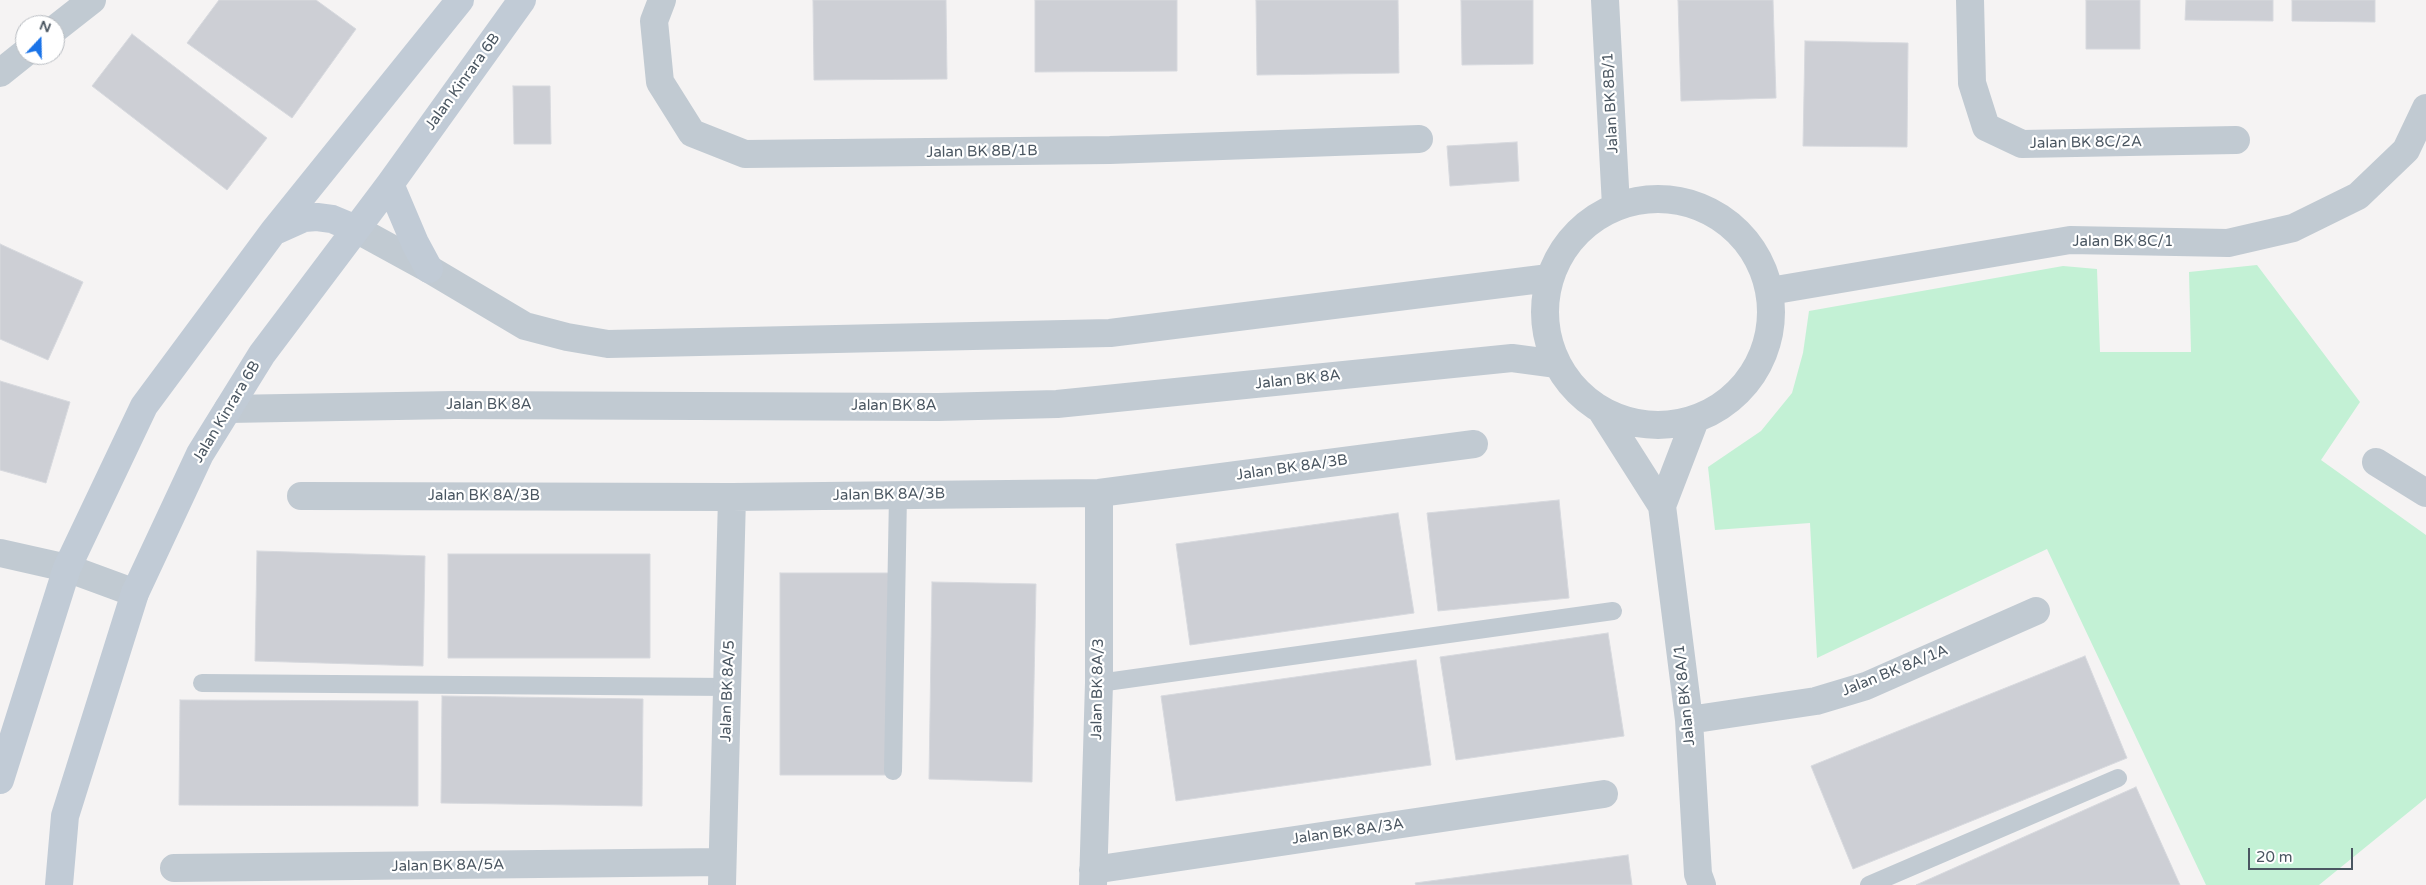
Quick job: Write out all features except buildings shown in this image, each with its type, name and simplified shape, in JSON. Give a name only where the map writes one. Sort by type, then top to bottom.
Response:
[{"type":"street","points":[[65,21],[92,0]]},
{"type":"street","points":[[0,780],[67,568],[144,406],[273,232],[460,0]]},
{"type":"street","name":"Jalan Kinrara 6B","points":[[59,885],[66,816],[135,593],[200,454],[262,354],[390,184],[522,0]]},
{"type":"street","name":"Jalan BK 8B/1B","points":[[662,0],[654,21],[660,82],[692,133],[745,154],[1110,150],[1419,139]]},
{"type":"street","name":"Jalan BK 8B/1","points":[[1605,0],[1616,206]]},
{"type":"street","name":"Jalan BK 8C/2A","points":[[1970,0],[1972,83],[1986,127],[2022,144],[2236,140]]},
{"type":"street","points":[[0,73],[15,61]]},
{"type":"street","name":"Jalan BK 8C/1","points":[[1770,291],[2070,240],[2228,243],[2293,228],[2358,196],[2406,150],[2426,108]]},
{"type":"street","points":[[390,184],[415,243],[429,269]]},
{"type":"street","points":[[1666,199],[1713,213],[1750,246],[1770,291],[1772,323],[1764,354],[1748,383],[1724,405],[1695,420],[1663,426],[1631,422],[1601,410],[1576,390],[1557,364],[1547,337],[1544,308],[1549,278],[1559,255],[1574,235],[1594,218],[1616,206],[1666,199]]},
{"type":"street","points":[[273,232],[304,218],[332,219],[356,229],[429,269],[525,326],[567,337],[608,344],[1110,333],[1549,278]]},
{"type":"street","name":"Jalan BK 8A","points":[[228,409],[463,405],[938,406],[1057,404],[1512,358],[1557,364]]},
{"type":"street","name":"Jalan BK 8A/1","points":[[1601,410],[1662,506],[1689,720],[1698,874],[1702,885]]},
{"type":"street","name":"Jalan BK 8A/1","points":[[1662,506],[1695,420]]},
{"type":"street","name":"Jalan BK 8A/3B","points":[[301,496],[732,497],[1099,493],[1474,444]]},
{"type":"street","points":[[2376,462],[2426,493]]},
{"type":"street","name":"Jalan BK 8A/3","points":[[1093,877],[1099,683],[1099,493]]},
{"type":"street","name":"Jalan BK 8A/5","points":[[722,874],[729,687],[732,497]]},
{"type":"street","points":[[0,553],[67,568],[135,593]]},
{"type":"street","name":"Jalan BK 8A/1A","points":[[1689,720],[1816,700],[1866,686],[2036,611]]},
{"type":"street","name":"Jalan BK 8A/3A","points":[[1093,877],[1604,794]]},
{"type":"street","name":"Jalan BK 8A/5A","points":[[174,868],[722,874]]},
{"type":"lane","points":[[893,771],[898,495]]},
{"type":"lane","points":[[1099,683],[1614,611]]},
{"type":"lane","points":[[202,683],[729,687]]},
{"type":"lane","points":[[1869,885],[2118,778]]},
{"type":"green space","points":[[2257,265],[2360,402],[2321,460],[2426,535],[2426,798],[2319,885],[2206,885],[2047,549],[1817,658],[1810,523],[1715,530],[1708,467],[1761,431],[1792,393],[1803,353],[1809,311],[2063,266],[2097,269],[2100,352],[2191,352],[2189,272]]}]
